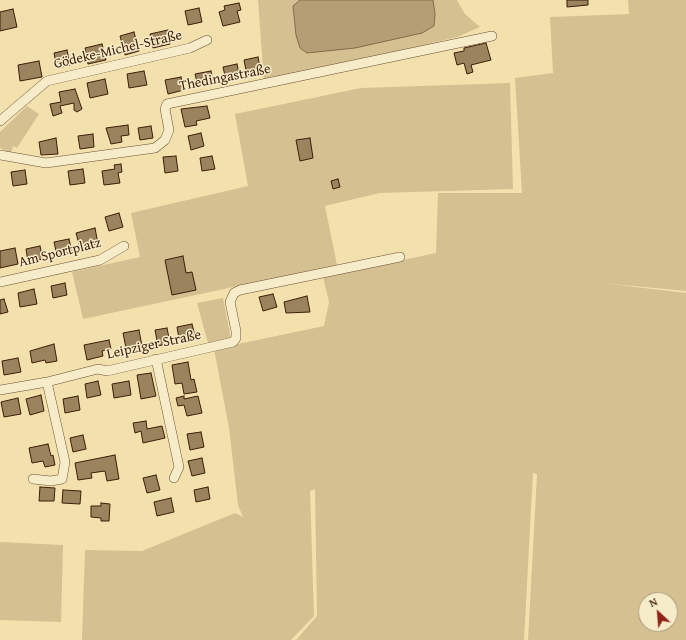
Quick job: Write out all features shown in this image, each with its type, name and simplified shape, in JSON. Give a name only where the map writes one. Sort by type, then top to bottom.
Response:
[{"type":"street","name":"Thedingastraße","points":[[0,155],[46,163],[155,148],[165,140],[168,130],[165,109],[167,104],[492,36]]},
{"type":"street","name":"Gödeke-Michel-Straße","points":[[0,121],[47,81],[190,48],[207,40]]},
{"type":"street","name":"Am Sportplatz","points":[[0,282],[100,260],[124,246]]},
{"type":"street","name":"Leipziger Straße","points":[[0,390],[47,382],[98,369],[107,371],[232,342],[236,338],[230,302],[234,293],[240,290],[400,257]]},
{"type":"street","points":[[156,360],[179,467],[174,478]]},
{"type":"street","points":[[32,479],[51,481],[62,479],[65,462],[47,382]]},
{"type":"shaded area","points":[[258,0],[301,0],[293,7],[300,48],[308,53],[435,14],[433,0],[457,0],[465,14],[480,27],[457,37],[264,82]]},
{"type":"shaded area","points":[[300,0],[433,0],[435,14],[434,26],[422,33],[355,48],[307,53],[300,48],[296,35],[293,6]]},
{"type":"shaded area","points":[[628,0],[686,0],[686,291],[602,283],[686,293],[686,640],[528,640],[537,474],[533,473],[524,640],[296,640],[317,616],[315,489],[310,491],[314,616],[291,640],[82,640],[85,550],[142,551],[235,513],[243,517],[238,505],[229,428],[214,349],[324,326],[329,302],[323,277],[436,253],[438,193],[522,193],[515,78],[553,73],[550,17],[629,14]]},
{"type":"shaded area","points":[[510,83],[513,189],[380,193],[325,206],[337,265],[83,319],[72,272],[140,257],[131,213],[248,186],[235,114],[361,88]]},
{"type":"shaded area","points":[[27,106],[39,114],[17,148],[13,146],[11,153],[0,148],[0,132]]},
{"type":"shaded area","points":[[223,298],[231,339],[208,343],[197,303]]},
{"type":"shaded area","points":[[0,542],[63,545],[61,622],[0,620]]},
{"type":"building","points":[[567,0],[588,0],[588,5],[567,7]]},
{"type":"building","points":[[239,3],[241,10],[237,11],[240,22],[223,26],[219,12],[225,10],[224,6]]},
{"type":"building","points":[[199,8],[202,22],[188,25],[185,11]]},
{"type":"building","points":[[13,9],[17,27],[0,31],[0,12]]},
{"type":"building","points":[[168,30],[170,44],[153,48],[150,34]]},
{"type":"building","points":[[134,32],[139,51],[125,55],[120,36]]},
{"type":"building","points":[[486,43],[491,60],[471,65],[473,72],[467,74],[464,63],[457,65],[454,53],[464,51],[464,48]]},
{"type":"building","points":[[102,44],[106,60],[88,64],[85,48]]},
{"type":"building","points":[[67,50],[70,65],[57,68],[54,53]]},
{"type":"building","points":[[258,57],[261,72],[247,75],[244,60]]},
{"type":"building","points":[[39,61],[42,77],[20,81],[18,65]]},
{"type":"building","points":[[237,64],[240,78],[226,80],[223,67]]},
{"type":"building","points":[[144,71],[147,85],[129,88],[127,74]]},
{"type":"building","points":[[211,71],[213,83],[198,86],[195,74]]},
{"type":"building","points":[[181,77],[184,90],[168,94],[165,80]]},
{"type":"building","points":[[105,79],[108,94],[90,98],[87,83]]},
{"type":"building","points":[[75,89],[82,109],[77,112],[74,110],[74,103],[60,106],[62,113],[53,116],[50,104],[61,102],[59,92]]},
{"type":"building","points":[[207,106],[210,118],[196,121],[197,125],[185,127],[181,109]]},
{"type":"building","points":[[128,125],[129,135],[121,136],[122,142],[111,144],[106,128]]},
{"type":"building","points":[[151,126],[153,138],[140,140],[138,128]]},
{"type":"building","points":[[201,133],[204,146],[191,150],[188,136]]},
{"type":"building","points":[[93,134],[94,147],[80,149],[78,136]]},
{"type":"building","points":[[56,138],[58,154],[41,155],[39,142]]},
{"type":"building","points":[[310,138],[313,158],[300,161],[296,140]]},
{"type":"building","points":[[176,156],[178,171],[165,173],[163,157]]},
{"type":"building","points":[[212,156],[215,169],[202,171],[200,158]]},
{"type":"building","points":[[121,164],[122,172],[118,173],[120,183],[104,185],[102,171],[115,169],[114,165]]},
{"type":"building","points":[[83,169],[85,183],[70,185],[68,171]]},
{"type":"building","points":[[25,170],[27,184],[13,186],[11,172]]},
{"type":"building","points":[[338,179],[340,187],[333,189],[331,181]]},
{"type":"building","points":[[119,213],[123,227],[109,231],[105,217]]},
{"type":"building","points":[[95,228],[98,244],[80,248],[76,233]]},
{"type":"building","points":[[69,239],[72,253],[57,255],[54,242]]},
{"type":"building","points":[[40,246],[43,259],[28,262],[26,249]]},
{"type":"building","points":[[15,248],[18,264],[0,268],[0,251]]},
{"type":"building","points":[[183,256],[186,273],[192,272],[196,290],[172,295],[165,260]]},
{"type":"building","points":[[65,283],[67,295],[53,298],[51,286]]},
{"type":"building","points":[[34,289],[37,304],[20,307],[18,293]]},
{"type":"building","points":[[273,294],[277,307],[263,311],[259,297]]},
{"type":"building","points":[[307,296],[310,312],[286,313],[284,302]]},
{"type":"building","points":[[4,299],[8,312],[0,314],[0,300]]},
{"type":"building","points":[[192,324],[195,336],[179,339],[177,327]]},
{"type":"building","points":[[167,328],[170,343],[158,346],[155,330]]},
{"type":"building","points":[[139,330],[142,346],[126,348],[123,333]]},
{"type":"building","points":[[109,340],[111,349],[102,351],[103,356],[87,360],[84,345]]},
{"type":"building","points":[[54,344],[57,361],[46,363],[45,360],[32,363],[30,351]]},
{"type":"building","points":[[18,358],[21,372],[4,375],[2,361]]},
{"type":"building","points":[[188,362],[191,380],[194,379],[197,392],[184,394],[182,383],[175,384],[172,365]]},
{"type":"building","points":[[151,373],[156,396],[141,399],[137,375]]},
{"type":"building","points":[[98,381],[101,395],[87,398],[85,384]]},
{"type":"building","points":[[129,381],[131,395],[114,398],[112,384]]},
{"type":"building","points":[[41,395],[44,411],[30,415],[26,399]]},
{"type":"building","points":[[78,396],[80,410],[65,413],[63,399]]},
{"type":"building","points":[[184,396],[184,399],[198,396],[202,413],[187,416],[184,405],[178,406],[176,398]]},
{"type":"building","points":[[18,398],[21,414],[4,417],[1,402]]},
{"type":"building","points":[[146,421],[147,429],[162,426],[165,438],[143,443],[141,431],[135,433],[133,423]]},
{"type":"building","points":[[201,432],[204,447],[190,450],[187,434]]},
{"type":"building","points":[[83,435],[86,449],[73,452],[70,438]]},
{"type":"building","points":[[48,444],[51,456],[53,455],[55,465],[45,467],[43,461],[32,463],[29,448]]},
{"type":"building","points":[[115,455],[119,479],[107,481],[105,471],[91,473],[92,478],[78,480],[75,463]]},
{"type":"building","points":[[202,458],[205,473],[192,476],[188,461]]},
{"type":"building","points":[[156,475],[160,490],[147,493],[143,478]]},
{"type":"building","points":[[40,487],[55,488],[54,501],[39,501]]},
{"type":"building","points":[[208,487],[210,499],[196,502],[194,490]]},
{"type":"building","points":[[63,490],[81,491],[80,504],[62,503]]},
{"type":"building","points":[[171,498],[174,512],[157,516],[154,502]]},
{"type":"building","points":[[101,503],[110,504],[109,521],[101,521],[101,518],[91,517],[91,506],[101,506]]}]
